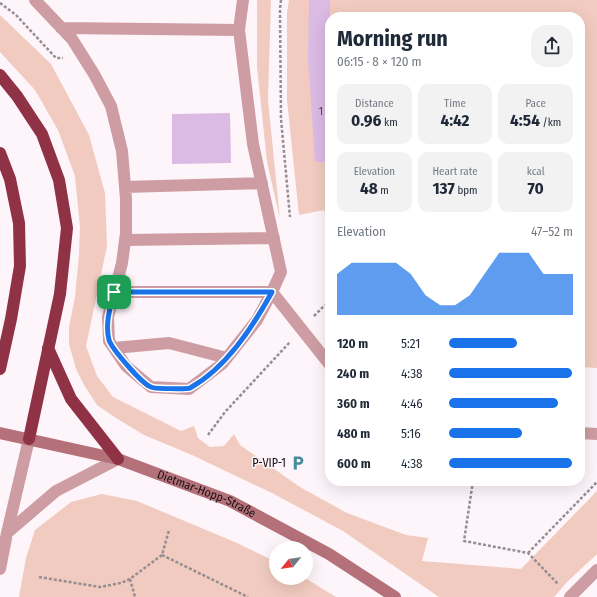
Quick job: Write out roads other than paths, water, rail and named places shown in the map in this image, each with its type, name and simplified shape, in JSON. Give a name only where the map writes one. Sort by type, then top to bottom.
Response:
[{"type":"highway","points":[[0,75],[17,96],[42,134],[59,180],[67,228],[60,294],[29,439]]},
{"type":"highway","points":[[0,153],[10,179],[19,223],[20,266],[0,370]]},
{"type":"highway","points":[[0,333],[11,319]]},
{"type":"highway","points":[[48,348],[71,399],[118,459]]},
{"type":"street","name":"Dietmar-Hopp-Straße","points":[[0,433],[118,459],[230,501],[329,554],[395,597]]},
{"type":"lane","points":[[35,0],[72,39],[85,60],[111,106],[122,151],[125,187],[126,233],[122,263],[108,317],[109,341],[126,366],[151,387],[189,389],[222,364],[227,358],[256,320],[272,292],[281,272],[253,144],[240,30],[242,0]]},
{"type":"lane","points":[[61,28],[240,30]]},
{"type":"lane","points":[[125,187],[262,183]]},
{"type":"lane","points":[[125,240],[274,238]]},
{"type":"lane","points":[[114,292],[272,292]]},
{"type":"lane","points":[[272,292],[325,359]]},
{"type":"lane","points":[[114,348],[169,343],[227,358]]},
{"type":"lane","points":[[585,433],[597,434]]},
{"type":"lane","points":[[0,569],[29,439]]},
{"type":"lane","points":[[7,533],[56,491],[118,459]]},
{"type":"lane","points":[[570,597],[597,570]]},
{"type":"place","name":"P-VIP-1","points":[[298,463]]}]
